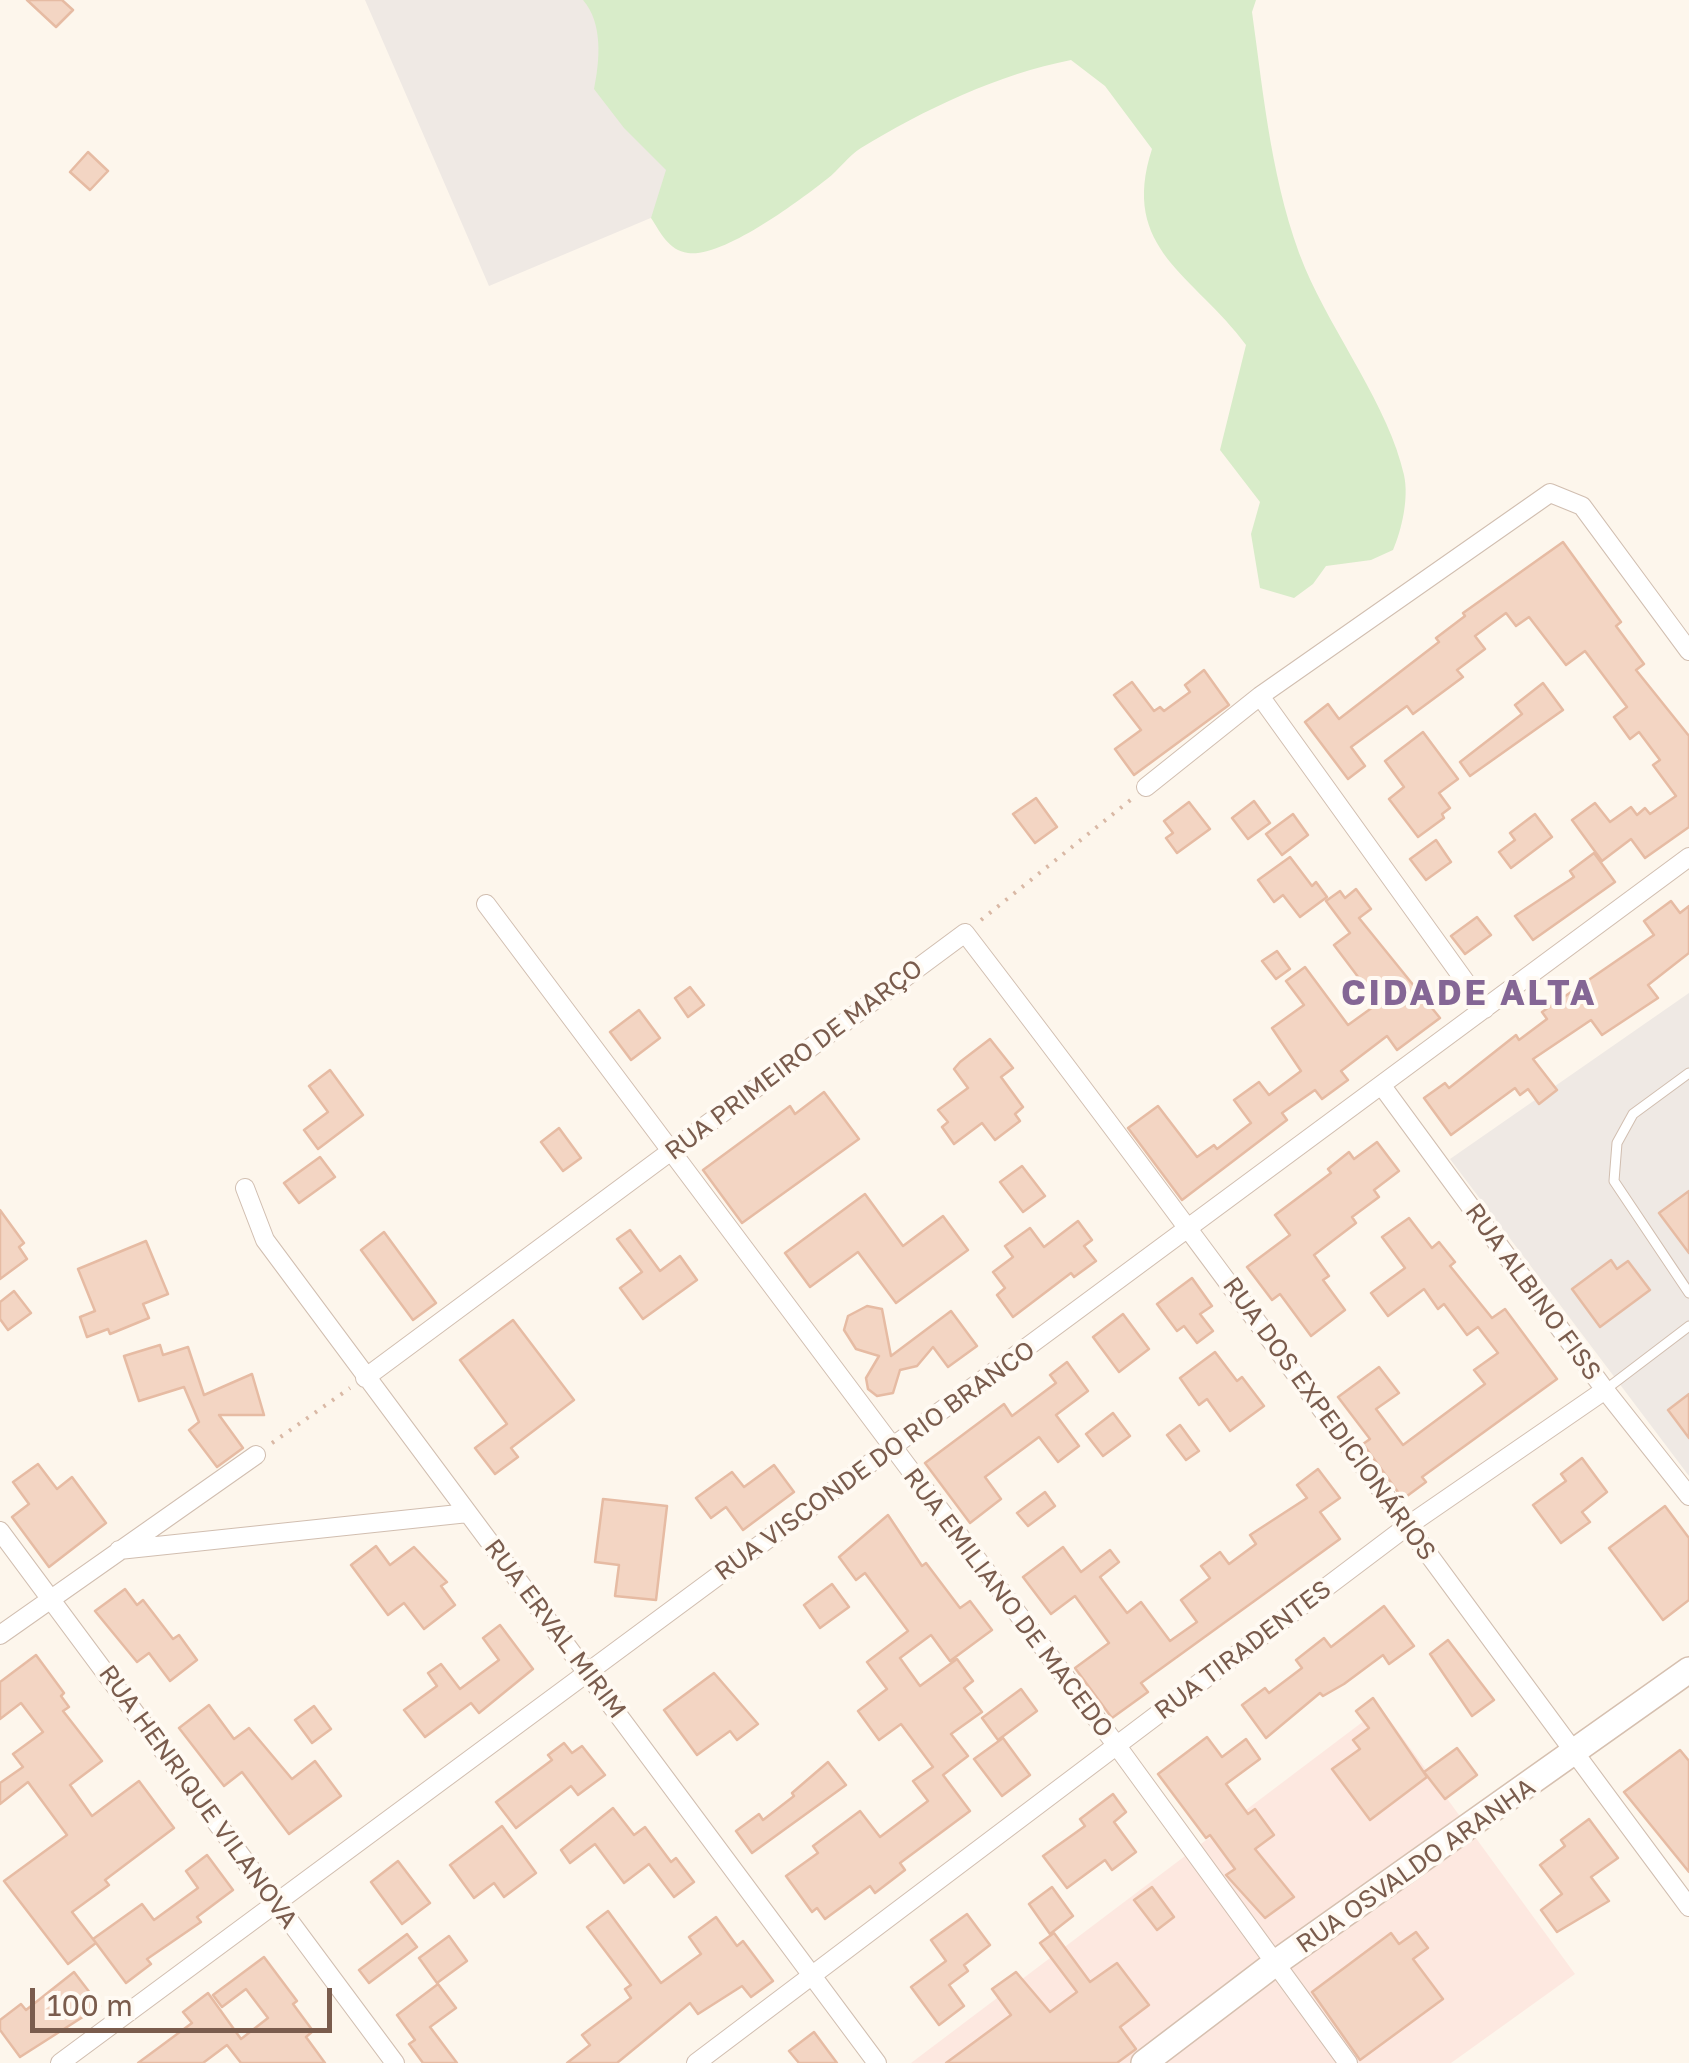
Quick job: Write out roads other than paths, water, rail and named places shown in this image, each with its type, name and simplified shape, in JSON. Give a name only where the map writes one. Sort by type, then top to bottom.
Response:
[{"type":"main road","name":"RUA OSVALDO ARANHA","points":[[1144,2063],[1274,1964],[1576,1755],[1689,1670]]},
{"type":"street","points":[[1146,787],[1260,696],[1550,492],[1582,506],[1689,652]]},
{"type":"street","points":[[1260,696],[1485,1010]]},
{"type":"street","name":"RUA VISCONDE DO RIO BRANCO","points":[[60,2063],[1689,858]]},
{"type":"street","name":"RUA EMILIANO DE MACEDO","points":[[486,904],[1117,1746],[1348,2063]]},
{"type":"street","name":"RUA PRIMEIRO DE MARÇO","points":[[365,1378],[966,932]]},
{"type":"street","name":"RUA DOS EXPEDICIONÁRIOS","points":[[966,932],[1191,1228],[1406,1527],[1689,1907]]},
{"type":"street","name":"RUA ALBINO FISS","points":[[1382,1086],[1604,1390],[1689,1496]]},
{"type":"street","name":"RUA ERVAL MIRIM","points":[[245,1188],[264,1240],[877,2063]]},
{"type":"street","name":"RUA TIRADENTES","points":[[696,2063],[1406,1527],[1604,1390]]},
{"type":"street","points":[[0,1635],[256,1455]]},
{"type":"street","points":[[118,1550],[468,1514]]},
{"type":"street","name":"RUA HENRIQUE VILANOVA","points":[[0,1531],[395,2063]]},
{"type":"lane","points":[[1689,1073],[1633,1114],[1616,1143],[1614,1181],[1689,1293]]},
{"type":"lane","points":[[1604,1390],[1689,1326]]},
{"type":"district","name":"CIDADE ALTA","points":[[1469,994]]}]
